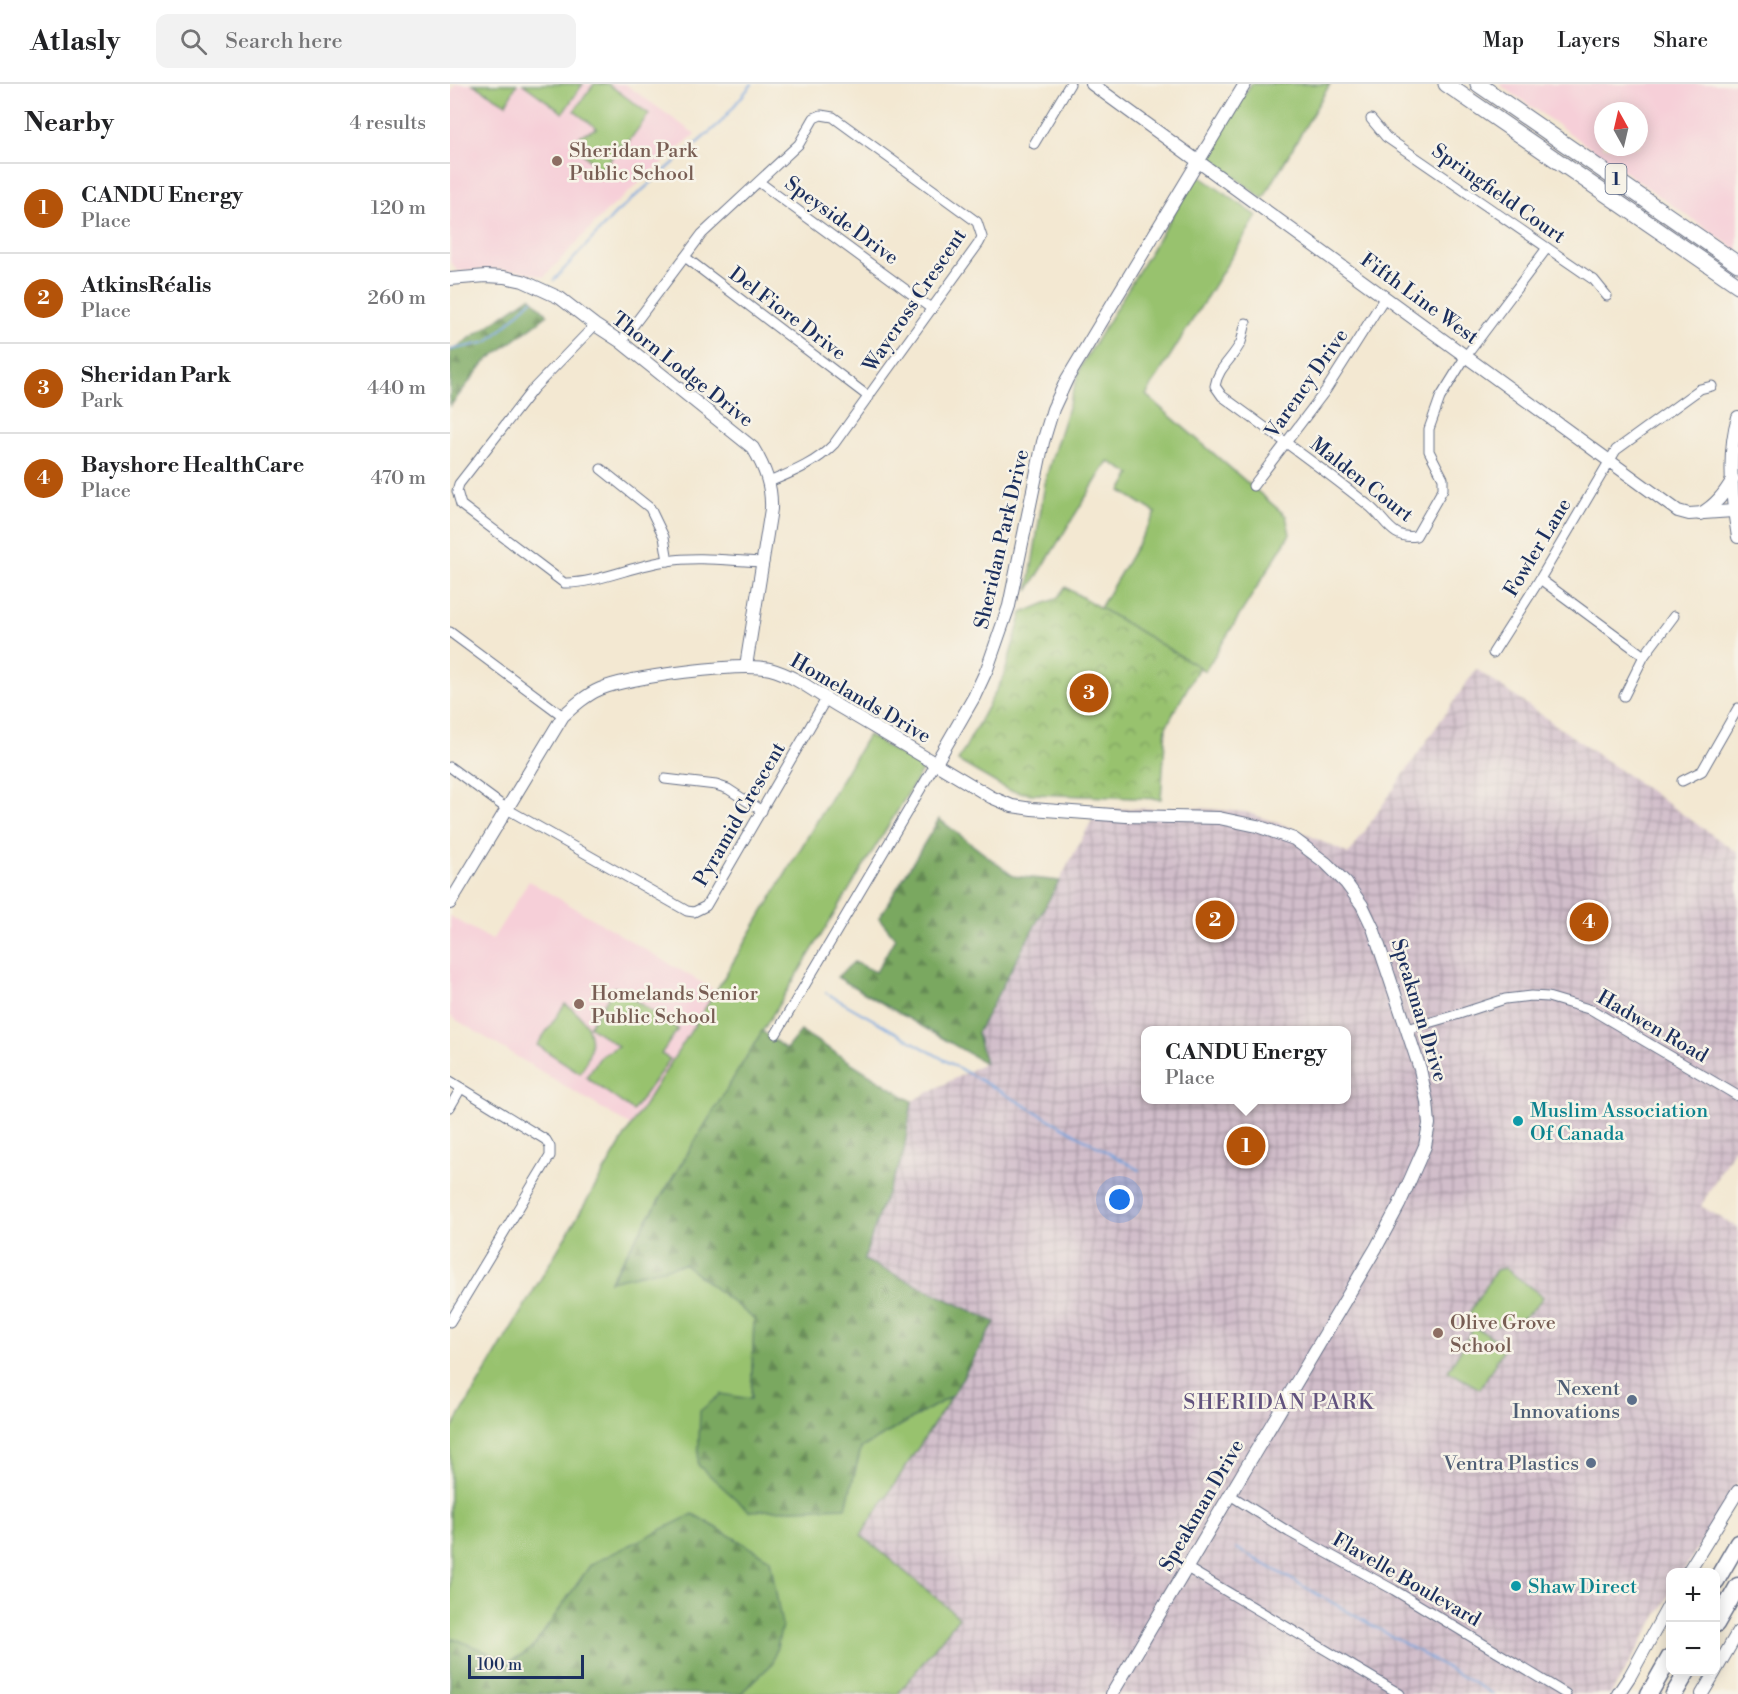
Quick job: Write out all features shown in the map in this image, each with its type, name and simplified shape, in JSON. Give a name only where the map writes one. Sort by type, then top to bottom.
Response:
[{"type":"highway","points":[[1720,1574],[1738,1543]]},
{"type":"highway","points":[[1717,1622],[1738,1586]]},
{"type":"highway","points":[[1649,1694],[1666,1665]]},
{"type":"highway","points":[[1674,1694],[1685,1676]]},
{"type":"main road","name":"1","points":[[1446,84],[1738,285]]},
{"type":"main road","name":"1","points":[[1478,84],[1738,264]]},
{"type":"street","points":[[1034,144],[1070,84]]},
{"type":"street","name":"Fifth Line West","points":[[1092,84],[1678,511],[1689,514],[1733,511]]},
{"type":"street","name":"Sheridan Park Drive","points":[[776,1034],[936,763],[974,697],[987,669],[1009,606],[1043,442],[1053,409],[1067,379],[1245,84]]},
{"type":"street","name":"Waycross Crescent","points":[[621,342],[702,234],[799,144],[814,118],[821,115],[833,117],[845,125],[977,222],[982,237],[869,397],[826,453],[804,467],[769,482]]},
{"type":"street","name":"Springfield Court","points":[[1371,118],[1386,136],[1594,280],[1607,296]]},
{"type":"street","name":"Speyside Drive","points":[[759,182],[932,309]]},
{"type":"street","points":[[1466,356],[1547,248]]},
{"type":"street","name":"Del Fiore Drive","points":[[685,257],[869,397]]},
{"type":"street","points":[[1722,274],[1726,285],[1738,293]]},
{"type":"street","name":"Thorn Lodge Drive","points":[[450,279],[486,276],[523,281],[560,298],[595,326],[621,342],[753,448],[769,482],[771,509],[746,666]]},
{"type":"street","name":"Varency Drive","points":[[1253,486],[1326,390],[1385,297]]},
{"type":"street","name":"Malden Court","points":[[1246,322],[1240,343],[1220,369],[1215,386],[1222,396],[1370,506],[1397,534],[1405,538],[1416,536],[1443,489],[1443,478],[1429,451],[1429,429],[1440,398],[1466,356]]},
{"type":"street","points":[[595,326],[533,389],[459,484],[457,491],[461,505],[564,583],[586,581],[633,567],[668,561],[764,562]]},
{"type":"street","name":"Fowler Lane","points":[[1493,652],[1617,450],[1700,389],[1712,386]]},
{"type":"street","points":[[1738,417],[1732,452],[1733,511],[1738,537]]},
{"type":"street","points":[[601,469],[650,508],[664,537],[668,561]]},
{"type":"street","points":[[1699,514],[1712,507],[1723,495],[1733,478]]},
{"type":"street","points":[[1539,579],[1644,656]]},
{"type":"street","points":[[1624,696],[1644,656],[1674,616]]},
{"type":"street","points":[[450,632],[563,716]]},
{"type":"street","name":"Homelands Drive","points":[[450,903],[563,716],[582,699],[599,689],[623,681],[746,666],[770,669],[797,680],[936,763]]},
{"type":"street","name":"Pyramid Crescent","points":[[507,809],[687,911],[694,912],[706,906],[826,699]]},
{"type":"street","points":[[1682,782],[1702,771],[1738,708]]},
{"type":"street","name":"Speakman Drive","points":[[936,763],[991,797],[1012,806],[1126,816],[1219,818],[1257,826],[1294,839],[1326,863],[1346,883],[1362,905],[1377,939],[1420,1069],[1428,1102],[1429,1124],[1425,1146],[1407,1189],[1376,1248],[1112,1694]]},
{"type":"street","points":[[450,768],[507,809]]},
{"type":"street","points":[[665,779],[716,785],[728,789],[762,811]]},
{"type":"street","name":"Hadwen Road","points":[[1407,1029],[1506,999],[1531,996],[1548,997],[1592,1010],[1738,1096]]},
{"type":"street","points":[[450,1081],[546,1140],[550,1147],[550,1156],[450,1322]]},
{"type":"street","points":[[450,1107],[461,1088]]},
{"type":"street","points":[[1690,1568],[1738,1491]]},
{"type":"street","name":"Flavelle Boulevard","points":[[1230,1495],[1279,1526],[1394,1590],[1566,1694]]},
{"type":"street","points":[[1187,1568],[1400,1694]]},
{"type":"street","points":[[1618,1694],[1666,1612]]},
{"type":"street","points":[[1720,1663],[1738,1632]]},
{"type":"street","points":[[1702,1694],[1712,1676]]},
{"type":"shaded area","name":"Sheridan Park Public School","points":[[456,84],[625,84],[695,134],[606,212],[544,277],[520,271],[493,269],[457,271],[450,261],[450,94]]},
{"type":"shaded area","points":[[1499,84],[1738,84],[1738,251],[1602,156],[1648,156],[1648,102],[1594,102],[1594,150]]},
{"type":"shaded area","points":[[1476,669],[1738,853],[1738,1141],[1701,1206],[1738,1228],[1738,1481],[1685,1568],[1666,1568],[1666,1601],[1611,1694],[898,1694],[959,1617],[861,1535],[952,1396],[995,1322],[864,1260],[881,1207],[903,1157],[912,1101],[984,1063],[977,1033],[1098,809],[1197,808],[1246,812],[1295,829],[1349,854]]},
{"type":"shaded area","name":"Homelands Senior Public School","points":[[529,881],[716,991],[631,1126],[450,1016],[450,916],[492,940]]},
{"type":"green space","points":[[473,84],[517,84],[506,104]]},
{"type":"green space","points":[[523,84],[583,84],[563,113]]},
{"type":"green space","points":[[594,84],[608,84],[649,114],[624,148],[619,144],[603,173],[574,145],[581,135],[597,128],[574,111]]},
{"type":"green space","points":[[1251,84],[1330,84],[1263,199],[1208,156]]},
{"type":"green space","points":[[1201,177],[1257,216],[1146,395],[1286,516],[1290,534],[1205,671],[1100,608],[1156,513],[1121,491],[1131,474],[1108,461],[1028,591],[1046,477],[1081,366],[1195,178]]},
{"type":"green space","points":[[530,297],[548,315],[485,362],[450,406],[450,352]]},
{"type":"green space","points":[[1065,587],[1199,667],[1166,727],[1161,799],[1031,794],[1008,790],[958,761],[1004,676],[1022,613],[1058,598]]},
{"type":"green space","points":[[868,735],[923,769],[610,1280],[684,1264],[754,1319],[751,1399],[846,1507],[861,1448],[952,1396],[861,1535],[959,1617],[898,1694],[740,1694],[773,1663],[591,1564],[532,1649],[510,1662],[453,1638],[450,1642],[450,1432],[631,1126],[716,991]]},
{"type":"green space","points":[[939,819],[1013,876],[1059,881],[977,1033],[985,1063],[837,977],[854,962],[876,972],[895,938],[879,918]]},
{"type":"green space","points":[[615,987],[678,1029],[661,1054],[670,1059],[633,1111],[586,1077],[601,1056],[618,1046],[589,1026]]},
{"type":"green space","points":[[565,1004],[582,1018],[590,1035],[589,1053],[580,1073],[537,1045]]},
{"type":"green space","points":[[762,1031],[786,1049],[801,1031],[912,1101],[903,1157],[881,1207],[864,1260],[995,1322],[952,1396],[861,1448],[846,1507],[749,1511],[698,1465],[700,1411],[721,1394],[751,1399],[754,1319],[684,1264],[610,1281]]},
{"type":"green space","points":[[1505,1268],[1543,1297],[1527,1315],[1509,1324],[1489,1325],[1466,1318],[1496,1270]]},
{"type":"green space","points":[[1474,1327],[1506,1345],[1480,1389],[1448,1371]]},
{"type":"green space","points":[[693,1514],[770,1559],[782,1626],[773,1663],[740,1694],[450,1694],[450,1642],[453,1638],[510,1662],[532,1649],[591,1564]]},
{"type":"waterway","points":[[554,280],[616,213],[720,123],[752,84]]},
{"type":"waterway","points":[[450,350],[488,342],[532,300]]},
{"type":"waterway","points":[[826,993],[1139,1170]]},
{"type":"waterway","points":[[1236,1548],[1493,1694]]},
{"type":"place","name":"Sheridan Park Public School","points":[[557,161]]},
{"type":"place","name":"Sheridan Park","points":[[1089,693]]},
{"type":"place","name":"AtkinsRéalis","points":[[1215,920]]},
{"type":"place","name":"Bayshore HealthCare","points":[[1589,922]]},
{"type":"place","name":"Homelands Senior Public School","points":[[579,1004]]},
{"type":"place","name":"Muslim Association Of Canada","points":[[1518,1121]]},
{"type":"place","name":"CANDU Energy","points":[[1246,1146]]},
{"type":"place","name":"Olive Grove School","points":[[1438,1333]]},
{"type":"place","name":"Nexent Innovations","points":[[1632,1400]]},
{"type":"place","name":"Ventra Plastics","points":[[1591,1463]]},
{"type":"place","name":"Shaw Direct","points":[[1516,1586]]},
{"type":"district","name":"SHERIDAN PARK","points":[[1279,1402]]}]
